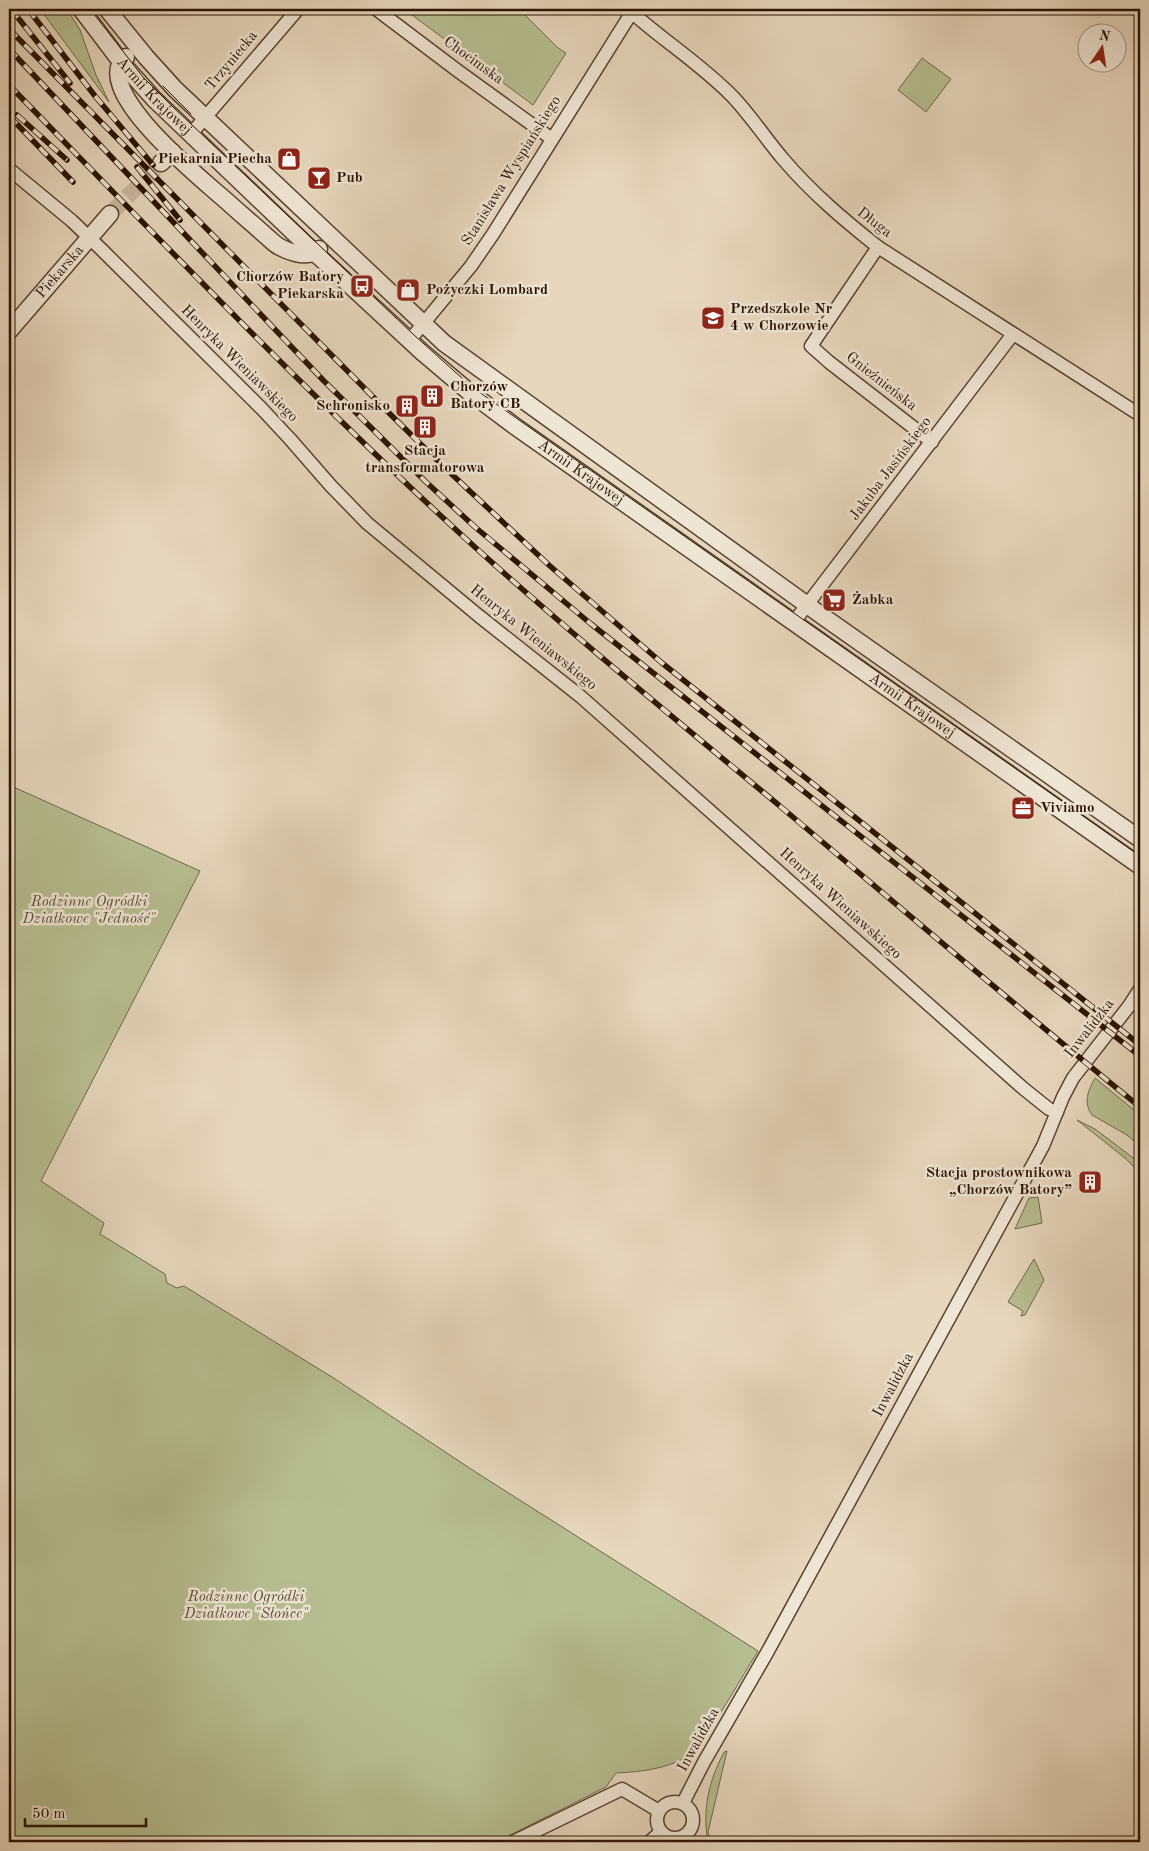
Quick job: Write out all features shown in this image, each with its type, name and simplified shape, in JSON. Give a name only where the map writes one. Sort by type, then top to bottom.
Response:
[{"type":"street","name":"Armii Krajowej","points":[[81,9],[122,62],[154,99],[409,341],[468,391],[1140,866]]},
{"type":"street","name":"Armii Krajowej","points":[[107,9],[143,53],[205,118],[444,343],[808,605],[1140,839]]},
{"type":"street","name":"Trzyniecka","points":[[191,134],[298,9]]},
{"type":"street","name":"Chocimska","points":[[376,9],[552,139]]},
{"type":"street","name":"Stanisława Wyspiańskiego","points":[[409,341],[482,250],[630,10]]},
{"type":"street","name":"Długa","points":[[630,10],[734,98],[784,160],[823,202],[878,247],[1140,415]]},
{"type":"street","points":[[143,53],[130,55],[122,62],[118,75],[121,89],[167,158],[279,247],[304,256],[315,253],[330,237]]},
{"type":"street","name":"Henryka Wieniawskiego","points":[[9,169],[89,237],[290,438],[331,486],[367,523],[479,616],[580,696],[1024,1089],[1049,1109],[1056,1112]]},
{"type":"street","name":"Piekarska","points":[[9,331],[110,214]]},
{"type":"street","name":"Gnieźnieńska","points":[[878,247],[811,346],[932,442]]},
{"type":"street","name":"Jakuba Jasińskiego","points":[[794,622],[1013,334]]},
{"type":"street","name":"Inwalidzka","points":[[683,1803],[704,1762],[768,1651],[1043,1146],[1056,1112],[1073,1078],[1129,1006],[1140,988]]},
{"type":"street","points":[[514,1842],[622,1789],[659,1810]]},
{"type":"street","points":[[671,1802],[683,1803],[692,1813],[694,1820],[686,1839],[672,1838],[661,1832],[657,1820],[659,1810],[665,1804],[671,1802]]},
{"type":"street","points":[[649,1842],[661,1832]]},
{"type":"green space","points":[[40,9],[67,9],[80,30],[96,75],[109,102]]},
{"type":"green space","points":[[404,9],[519,9],[558,48],[566,53],[533,105]]},
{"type":"green space","points":[[922,58],[951,79],[926,112],[898,90]]},
{"type":"green space","name":"Rodzinne Ogródki Działkowe \"Słońce\"","points":[[9,785],[200,871],[41,1181],[104,1223],[100,1234],[165,1274],[167,1283],[177,1288],[184,1286],[332,1377],[477,1473],[758,1651],[707,1735],[699,1746],[688,1755],[679,1761],[659,1768],[616,1773],[606,1787],[496,1842],[9,1842]]},
{"type":"green space","points":[[1095,1078],[1140,1115],[1140,1146],[1127,1135],[1092,1115],[1087,1101],[1090,1087]]},
{"type":"green space","points":[[1077,1120],[1095,1129],[1140,1163],[1140,1173],[1125,1158]]},
{"type":"green space","points":[[1038,1197],[1042,1223],[1015,1229],[1029,1198]]},
{"type":"green space","points":[[1034,1259],[1044,1280],[1025,1315],[1021,1316],[1023,1311],[1008,1302]]},
{"type":"green space","points":[[727,1751],[708,1832],[711,1842],[708,1842],[706,1807],[708,1796],[714,1774],[724,1752]]},
{"type":"tunnel","points":[[110,214],[161,163]]},
{"type":"tram line","points":[[90,9],[143,77],[173,107],[414,335],[472,387],[1140,856]]},
{"type":"tram line","points":[[163,86],[191,114]]},
{"type":"railway","points":[[11,9],[70,83]]},
{"type":"railway","points":[[28,9],[95,96],[153,165]]},
{"type":"railway","points":[[9,29],[388,412],[550,566],[662,663],[1140,1045]]},
{"type":"railway","points":[[9,49],[323,380],[426,482],[475,527],[591,624],[1140,1056]]},
{"type":"railway","points":[[9,85],[298,379],[477,549],[628,680],[1140,1107]]},
{"type":"railway","points":[[17,115],[67,160]]},
{"type":"railway","points":[[9,116],[73,182]]},
{"type":"railway","points":[[137,167],[180,220]]},
{"type":"place","name":"Piekarnia Piecha","points":[[289,159]]},
{"type":"place","name":"Pub","points":[[319,178]]},
{"type":"place","name":"Chorzów Batory Piekarska","points":[[362,286]]},
{"type":"place","name":"Pożyczki Lombard","points":[[408,290]]},
{"type":"place","name":"Przedszkole Nr 4 w Chorzowie","points":[[713,318]]},
{"type":"place","name":"Chorzów Batory CB","points":[[432,396]]},
{"type":"place","name":"Schronisko","points":[[407,406]]},
{"type":"place","name":"Stacja transformatorowa","points":[[425,427]]},
{"type":"place","name":"Żabka","points":[[834,600]]},
{"type":"place","name":"Viviamo","points":[[1023,808]]},
{"type":"place","name":"Stacja prostownikowa „Chorzów Batory”","points":[[1090,1182]]},
{"type":"park label","name":"Rodzinne Ogródki Działkowe \"Jedność\"","points":[[89,910]]}]
